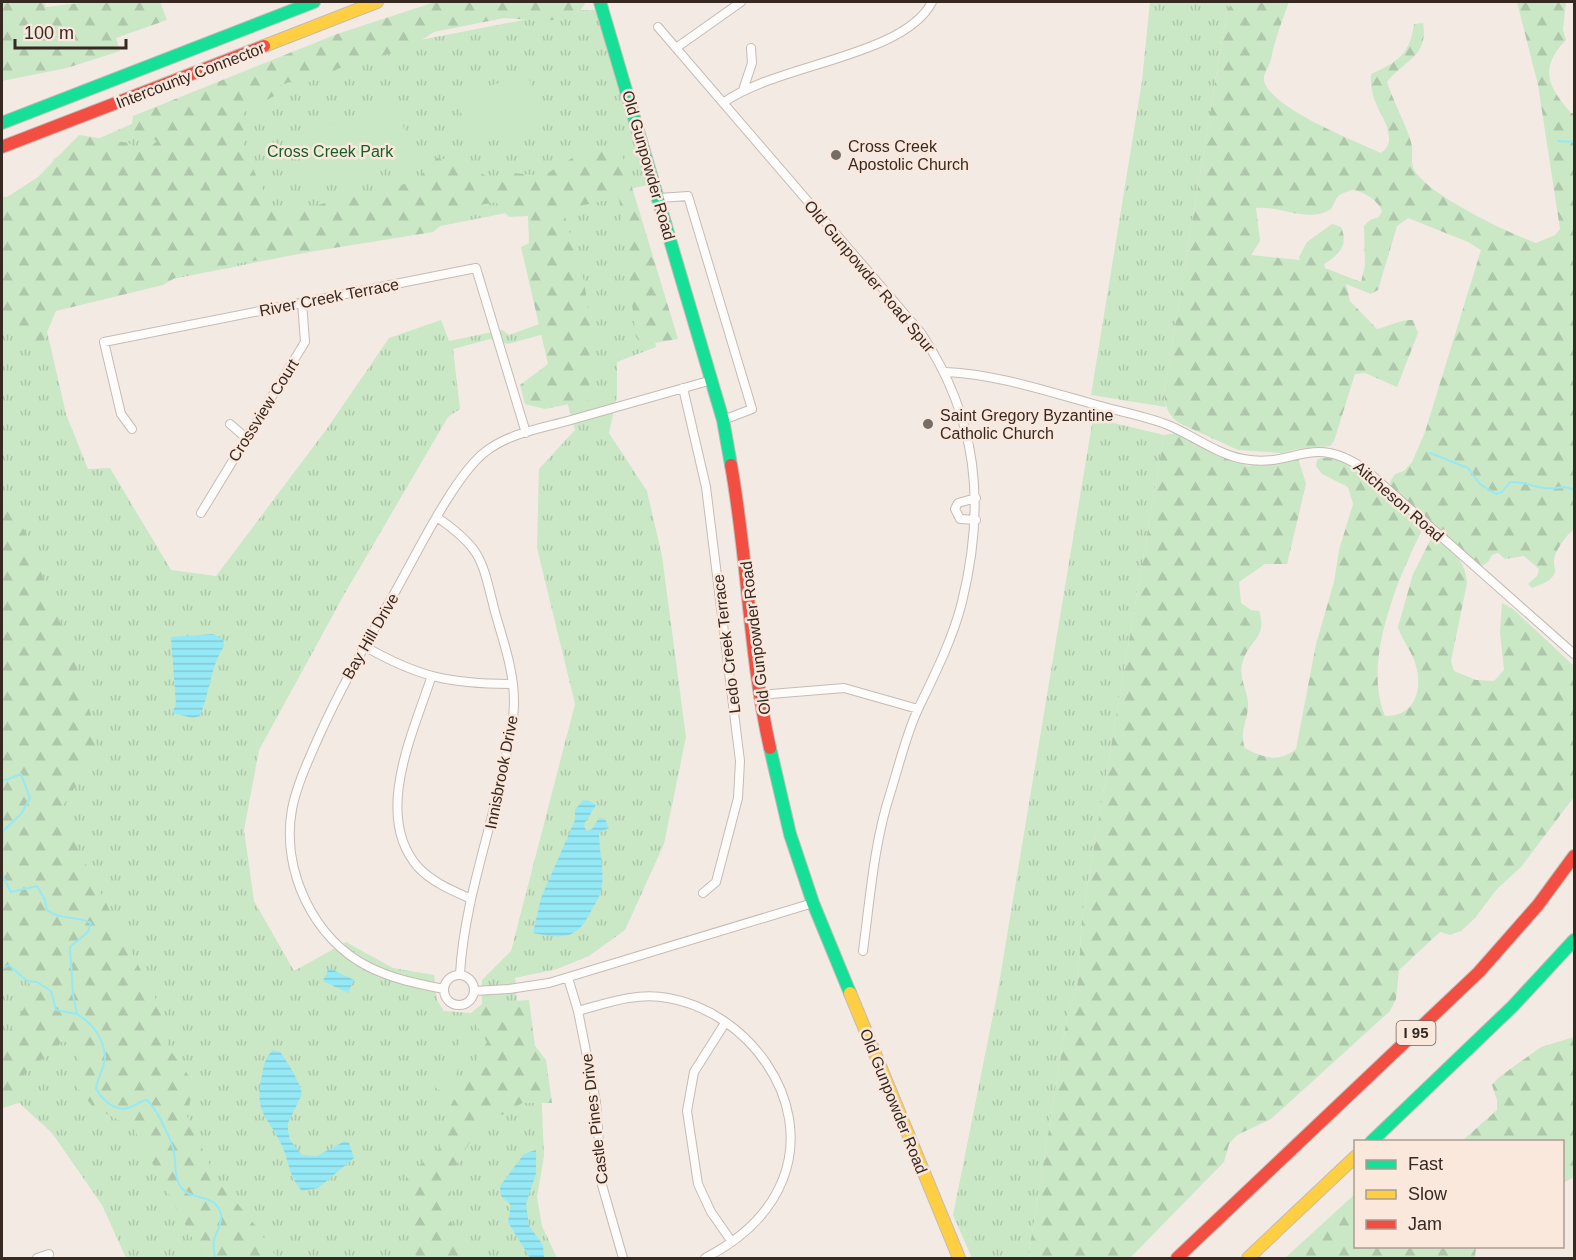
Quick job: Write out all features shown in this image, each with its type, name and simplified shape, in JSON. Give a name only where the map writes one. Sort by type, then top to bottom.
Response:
[{"type":"main road","name":"Intercounty Connector","points":[[2,123],[314,2]]},
{"type":"main road","name":"Intercounty Connector","points":[[2,147],[377,2]]},
{"type":"main road","name":"Old Gunpowder Road","points":[[600,2],[723,420],[741,519],[760,695],[781,800],[813,903],[958,1258]]},
{"type":"main road","name":"I 95","points":[[1177,1258],[1479,972],[1538,904],[1575,856]]},
{"type":"main road","points":[[1373,1140],[1513,1006],[1575,940]]},
{"type":"main road","points":[[1248,1258],[1354,1158]]},
{"type":"street","points":[[723,2],[723,13]]},
{"type":"street","points":[[676,48],[741,2]]},
{"type":"street","points":[[723,103],[743,90],[897,36],[918,21],[932,2]]},
{"type":"street","name":"Old Gunpowder Road Spur","points":[[658,27],[921,333],[946,372],[966,431],[976,498],[972,558],[962,602],[918,709],[889,798],[869,902],[863,951]]},
{"type":"street","points":[[743,90],[752,63],[751,48]]},
{"type":"street","points":[[659,198],[688,196],[752,409],[723,420]]},
{"type":"street","name":"River Creek Terrace","points":[[132,429],[121,414],[104,342],[476,268],[526,433]]},
{"type":"street","name":"Crossview Court","points":[[201,513],[245,437],[305,342],[302,302]]},
{"type":"street","name":"Aitcheson Road","points":[[946,372],[964,373],[1018,385],[1166,424],[1243,459],[1265,460],[1305,452],[1341,454],[1366,470],[1575,654]]},
{"type":"street","name":"Bay Hill Drive","points":[[444,988],[394,978],[348,955],[315,919],[297,879],[290,837],[297,792],[338,694],[438,518],[475,460],[495,444],[526,433],[712,381]]},
{"type":"street","name":"Ledo Creek Terrace","points":[[683,388],[706,487],[740,761],[738,798],[716,882],[703,893]]},
{"type":"street","points":[[230,424],[245,437]]},
{"type":"street","points":[[976,498],[962,501],[955,509],[960,519],[976,520]]},
{"type":"street","name":"Innisbrook Drive","points":[[438,518],[465,537],[481,560],[512,684],[512,726],[487,844],[470,898],[462,939],[460,974]]},
{"type":"street","points":[[364,646],[398,665],[431,678],[468,683],[512,684]]},
{"type":"street","points":[[431,678],[406,754],[396,806],[398,828],[418,867],[436,882],[470,898]]},
{"type":"street","points":[[760,695],[844,688],[918,709]]},
{"type":"street","points":[[474,991],[509,989],[568,978],[813,903]]},
{"type":"street","points":[[460,974],[469,978],[474,991],[467,1003],[458,1005],[449,1001],[444,988],[451,977],[460,974]]},
{"type":"street","name":"Castle Pines Drive","points":[[568,978],[578,1011],[596,1102],[602,1185],[623,1258]]},
{"type":"street","points":[[578,1011],[616,1001],[651,996],[669,998],[691,1005],[725,1023],[748,1040],[766,1061],[783,1100],[790,1138],[786,1166],[777,1190],[748,1230],[705,1258]]},
{"type":"street","points":[[725,1023],[694,1072],[687,1112],[698,1184],[711,1212],[732,1242]]},
{"type":"street","points":[[37,1258],[49,1254]]},
{"type":"green space","points":[[2,2],[44,2],[46,7],[89,2],[160,2],[167,20],[116,38],[120,51],[67,68],[2,81]]},
{"type":"green space","points":[[435,2],[584,2],[585,4],[575,17],[544,21],[504,18],[434,32],[406,50],[353,62],[298,87],[290,82],[278,86],[274,96],[243,113],[244,150],[276,217],[346,197],[415,182],[437,158],[463,162],[491,179],[514,173],[543,176],[577,155],[607,148],[621,151],[678,339],[643,345],[636,337],[619,197],[563,210],[584,281],[590,322],[589,400],[545,409],[525,404],[520,385],[548,364],[521,247],[529,243],[528,216],[509,217],[496,202],[460,209],[433,232],[185,272],[163,285],[56,311],[38,353],[10,322],[2,323],[2,197],[7,197],[38,177],[79,135],[129,143],[143,154],[157,141],[131,131],[133,116],[337,34]]},
{"type":"green space","points":[[1150,2],[1233,2],[1227,10],[1164,394],[1166,407],[1091,395],[1142,81]]},
{"type":"green space","points":[[1233,2],[1289,2],[1264,77],[1267,88],[1293,110],[1333,132],[1381,153],[1389,142],[1388,129],[1375,102],[1371,74],[1401,56],[1409,43],[1414,24],[1423,23],[1424,34],[1419,51],[1387,82],[1411,142],[1414,170],[1425,183],[1454,203],[1490,223],[1536,243],[1555,235],[1560,229],[1538,85],[1517,2],[1566,2],[1563,30],[1566,40],[1552,59],[1549,77],[1556,94],[1571,113],[1574,113],[1574,529],[1558,549],[1554,562],[1555,573],[1546,582],[1532,588],[1528,584],[1537,576],[1539,569],[1524,556],[1505,559],[1498,553],[1492,555],[1488,562],[1480,567],[1392,489],[1390,482],[1395,474],[1404,471],[1412,462],[1425,432],[1481,250],[1468,242],[1408,218],[1397,226],[1378,290],[1371,294],[1346,284],[1350,301],[1377,329],[1413,320],[1418,333],[1397,387],[1365,373],[1355,374],[1334,441],[1330,446],[1282,453],[1238,450],[1179,423],[1170,414],[1164,394],[1227,10]],"holes":[[[1352,190],[1374,200],[1382,211],[1379,217],[1370,220],[1364,226],[1365,265],[1361,282],[1325,268],[1324,264],[1338,253],[1344,239],[1341,227],[1332,224],[1307,242],[1299,257],[1300,260],[1251,255],[1260,241],[1256,208],[1313,215],[1331,209],[1342,194]]]},
{"type":"green space","name":"Cross Creek Park","points":[[575,10],[596,10],[647,185],[626,190],[656,347],[617,362],[617,396],[609,433],[647,491],[662,556],[686,737],[664,844],[625,930],[589,956],[557,969],[515,978],[520,1032],[541,1085],[544,1156],[537,1197],[542,1226],[557,1258],[126,1258],[102,1205],[52,1133],[19,1103],[2,1108],[2,204],[60,183],[53,159],[203,92],[379,48]],"holes":[[[531,208],[539,324],[509,335],[502,330],[449,341],[441,320],[389,338],[326,430],[216,576],[171,570],[110,468],[88,469],[66,414],[41,305]],[[548,333],[575,430],[539,469],[537,548],[575,704],[511,951],[482,980],[482,1004],[471,1013],[444,1011],[437,1000],[434,975],[393,968],[346,942],[294,971],[254,901],[244,830],[259,750],[345,593],[448,417],[460,409],[453,349],[490,339],[508,344]]]},
{"type":"green space","points":[[528,75],[543,127],[471,146],[456,95]]},
{"type":"green space","name":"Cross Creek Park","points":[[397,104],[413,160],[313,190],[297,135]]},
{"type":"green space","points":[[1093,418],[1164,435],[1082,917],[1078,982],[1067,1018],[1028,1258],[972,1258],[953,1215],[998,990]]},
{"type":"green space","points":[[1176,433],[1216,454],[1248,466],[1298,458],[1306,484],[1287,564],[1265,564],[1239,582],[1241,603],[1251,610],[1259,611],[1261,620],[1259,633],[1246,654],[1241,673],[1248,701],[1243,732],[1245,748],[1271,758],[1283,756],[1296,749],[1316,644],[1353,504],[1348,487],[1322,474],[1316,466],[1317,460],[1328,458],[1342,461],[1357,470],[1423,528],[1394,595],[1380,646],[1379,694],[1385,716],[1403,712],[1414,701],[1417,693],[1416,666],[1398,627],[1413,574],[1432,537],[1456,556],[1466,575],[1467,583],[1451,661],[1454,671],[1476,680],[1494,681],[1504,670],[1500,632],[1502,603],[1513,609],[1574,666],[1574,797],[1521,867],[1497,889],[1475,918],[1461,931],[1450,935],[1440,932],[1399,970],[1396,999],[1390,1011],[1271,1119],[1237,1135],[1229,1144],[1224,1162],[1130,1258],[1028,1258],[1067,1018],[1078,982],[1082,917],[1164,435]]},
{"type":"green space","points":[[2,495],[26,533],[75,661],[93,722],[98,752],[59,812],[167,1021],[167,1046],[194,1083],[187,1116],[215,1176],[258,1229],[277,1258],[203,1258],[133,1127],[93,1107],[77,1087],[79,1047],[63,1041],[24,1075],[38,1093],[2,1101],[2,1043],[24,1008],[31,986],[20,971],[2,977]]},
{"type":"green space","points":[[529,1000],[535,1046],[546,1060],[552,1103],[522,1103],[505,1114],[484,1118],[453,1171],[448,1216],[470,1258],[420,1258],[411,1252],[406,1177],[439,1149],[447,1112],[487,1042],[473,1020],[488,1003]]},
{"type":"green space","points":[[467,1029],[478,1035],[465,1058],[454,1052]]},
{"type":"green space","points":[[1574,1037],[1574,1177],[1564,1182],[1564,1140],[1463,1140],[1497,1110],[1497,1100],[1492,1085],[1498,1078],[1541,1047]]},
{"type":"green space","points":[[447,1064],[458,1070],[445,1093],[434,1087]]},
{"type":"green space","points":[[1354,1195],[1354,1248],[1476,1248],[1475,1258],[1285,1258]]},
{"type":"water","points":[[213,634],[223,639],[224,646],[219,654],[200,716],[193,718],[172,713],[176,705],[171,637]]},
{"type":"water","points":[[583,800],[596,805],[584,824],[586,831],[592,829],[599,818],[605,819],[609,828],[599,833],[602,879],[599,896],[586,921],[574,932],[561,936],[533,933],[541,898],[575,820],[575,810]]},
{"type":"water","points":[[329,968],[354,980],[348,993],[323,981]]},
{"type":"water","points":[[273,1050],[280,1052],[287,1062],[302,1094],[288,1123],[290,1140],[302,1155],[317,1156],[345,1141],[349,1143],[354,1158],[318,1188],[302,1191],[298,1186],[278,1137],[261,1107],[260,1088],[263,1068]]},
{"type":"water","points":[[536,1150],[536,1173],[526,1204],[529,1226],[543,1245],[544,1258],[530,1258],[508,1222],[511,1205],[501,1196],[500,1186],[524,1154]]},
{"type":"waterway","points":[[1558,141],[1574,142]]},
{"type":"waterway","points":[[1430,453],[1468,468],[1480,484],[1496,494],[1502,492],[1510,482],[1549,488],[1565,487],[1574,490]]},
{"type":"waterway","points":[[2,779],[6,780],[21,774],[30,798],[21,814],[3,831],[2,852]]},
{"type":"waterway","points":[[2,875],[11,892],[37,886],[45,900],[47,910],[58,916],[91,923],[88,932],[70,947],[73,995],[77,1014],[96,1032],[104,1050],[105,1061],[96,1089],[105,1100],[118,1108],[128,1108],[147,1100],[155,1110],[172,1146],[179,1184],[183,1190],[213,1202],[221,1214],[214,1240],[215,1258]]},
{"type":"waterway","points":[[2,969],[9,965],[27,981],[37,982],[51,991],[56,1010],[77,1014]]},
{"type":"traffic: fast","points":[[2,123],[314,2]]},
{"type":"traffic: fast","points":[[600,2],[723,420],[731,465]]},
{"type":"traffic: fast","points":[[770,748],[790,834],[813,903],[850,993]]},
{"type":"traffic: fast","points":[[1373,1140],[1513,1006],[1574,940]]},
{"type":"traffic: slow","points":[[264,46],[377,2]]},
{"type":"traffic: slow","points":[[850,993],[959,1258]]},
{"type":"traffic: slow","points":[[1248,1258],[1354,1158]]},
{"type":"traffic: jam","points":[[2,147],[264,46]]},
{"type":"traffic: jam","points":[[731,465],[757,678],[770,748]]},
{"type":"traffic: jam","points":[[1177,1258],[1479,972],[1538,905],[1574,856]]},
{"type":"place","name":"Cross Creek Apostolic Church","points":[[836,155]]},
{"type":"place","name":"Saint Gregory Byzantine Catholic Church","points":[[928,424]]}]
